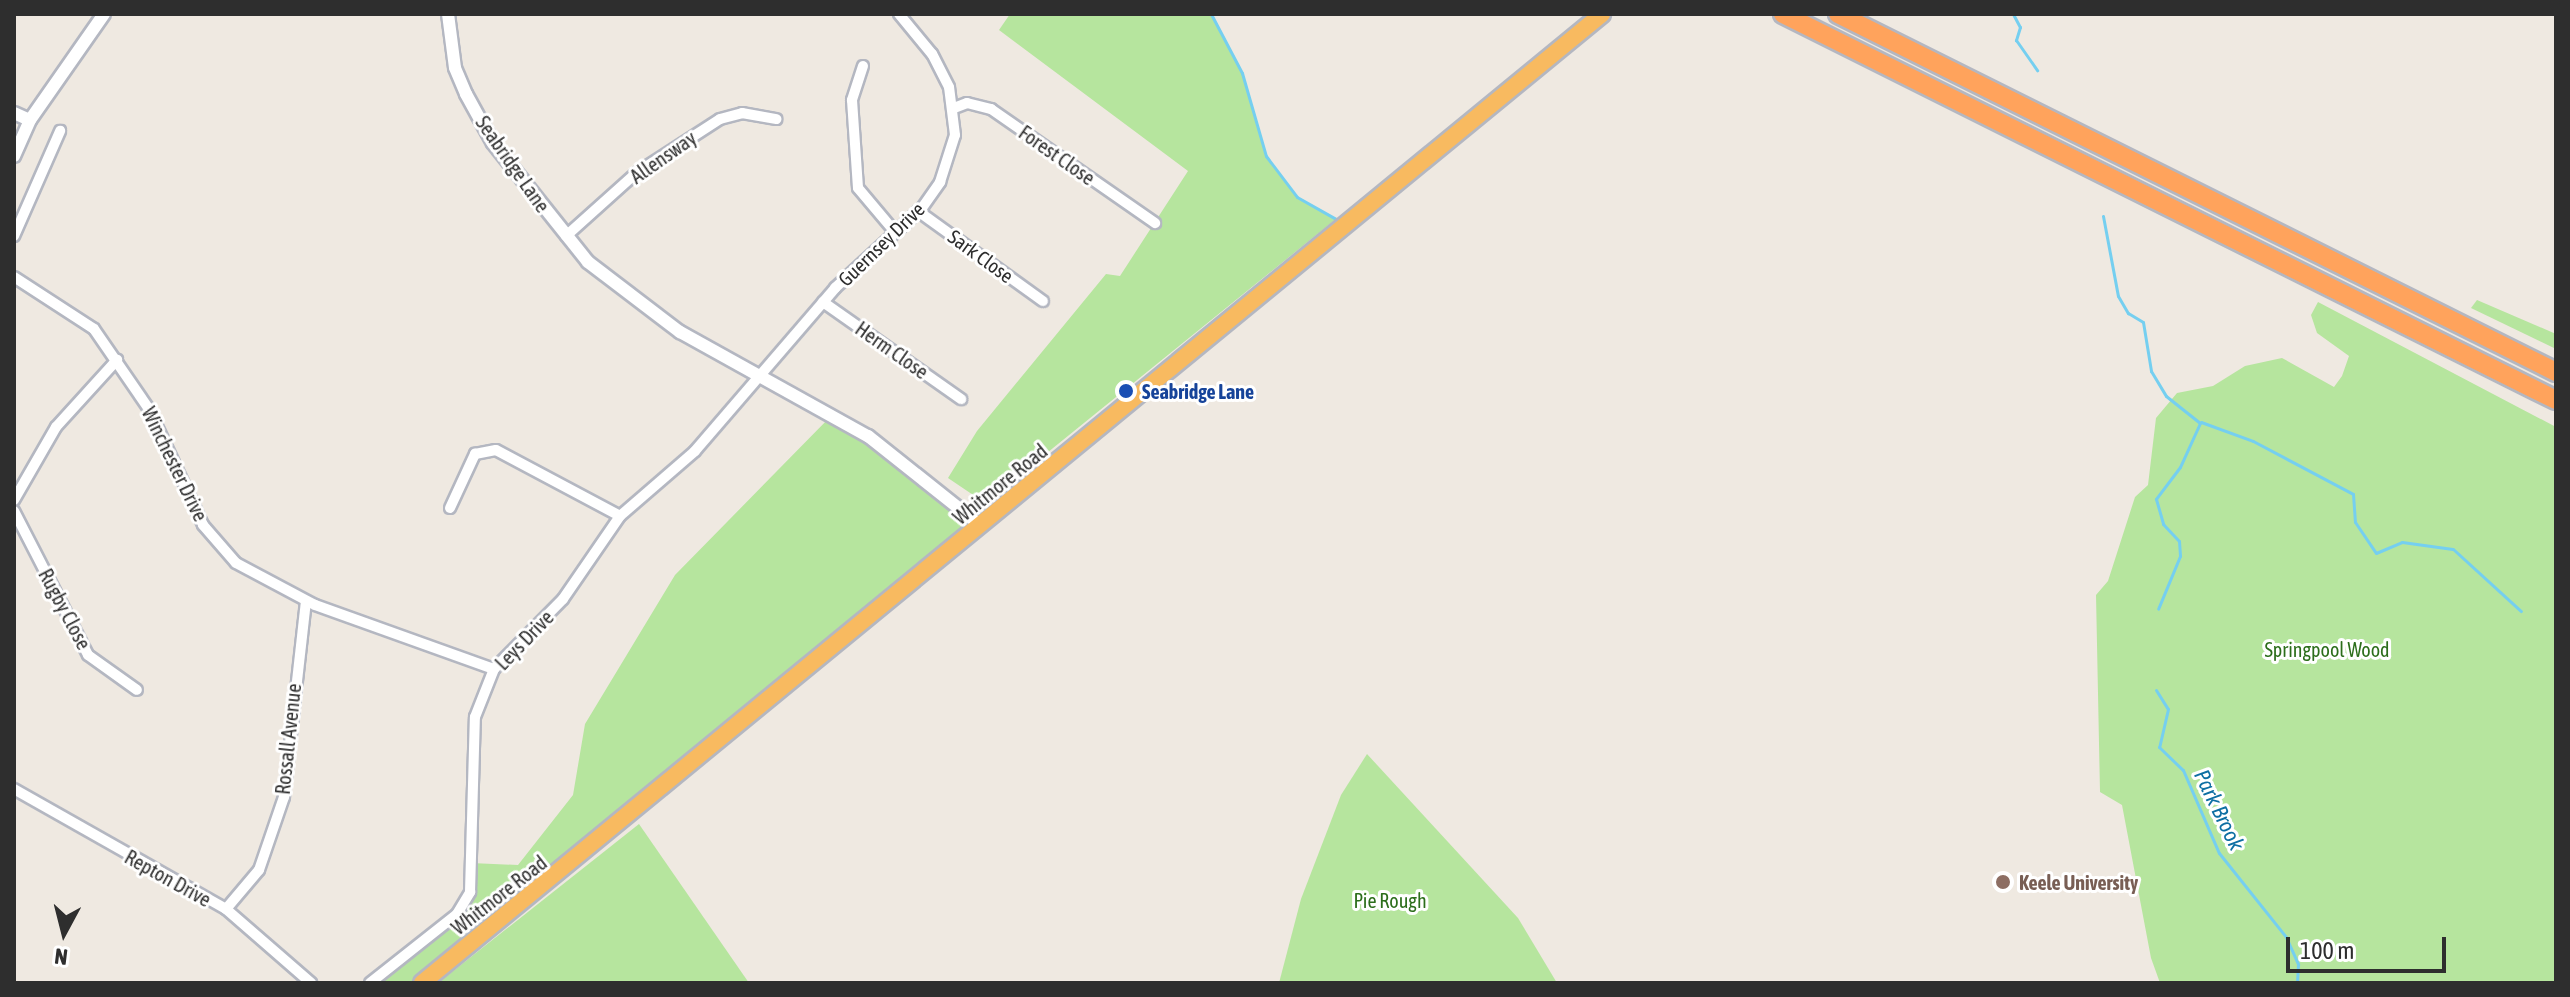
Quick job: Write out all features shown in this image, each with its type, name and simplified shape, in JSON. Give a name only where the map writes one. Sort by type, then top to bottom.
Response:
[{"type":"highway","name":"Whitmore Road","points":[[422,983],[1602,14]]},
{"type":"highway","points":[[1783,14],[2556,400]]},
{"type":"highway","points":[[1838,14],[2556,372]]},
{"type":"street","points":[[14,156],[30,120],[104,14]]},
{"type":"street","name":"Seabridge Lane","points":[[448,14],[455,68],[493,143],[566,236],[612,282],[680,332],[868,436],[981,526]]},
{"type":"street","name":"Guernsey Drive","points":[[759,373],[823,302],[918,211],[949,161],[954,108],[932,54],[899,14]]},
{"type":"street","points":[[863,66],[852,100],[858,188],[895,232]]},
{"type":"street","name":"Forest Close","points":[[954,108],[967,103],[991,109],[1155,223]]},
{"type":"street","points":[[14,113],[30,120]]},
{"type":"street","name":"Allensway","points":[[566,236],[635,174],[720,119],[742,113],[776,119]]},
{"type":"street","points":[[14,236],[60,131]]},
{"type":"street","name":"Sark Close","points":[[918,211],[1043,301]]},
{"type":"street","name":"Winchester Drive","points":[[14,277],[75,311],[117,360],[149,409],[203,525],[236,563],[306,601],[494,669]]},
{"type":"street","name":"Herm Close","points":[[823,302],[961,399]]},
{"type":"street","points":[[14,500],[56,427],[117,360]]},
{"type":"street","name":"Leys Drive","points":[[370,983],[457,914],[470,892],[475,717],[494,669],[563,599],[620,516],[695,451],[759,373]]},
{"type":"street","points":[[450,508],[475,454],[496,450],[620,516]]},
{"type":"street","name":"Rugby Close","points":[[14,511],[88,655],[137,690]]},
{"type":"street","name":"Rossall Avenue","points":[[226,909],[259,870],[284,797],[306,601]]},
{"type":"street","name":"Repton Drive","points":[[14,789],[226,909],[311,983]]},
{"type":"green space","points":[[1010,14],[1211,14],[1242,73],[1266,156],[1298,197],[1336,219],[985,503],[948,478],[977,431],[1106,274],[1120,276],[1188,171],[999,30]]},
{"type":"green space","points":[[2477,300],[2556,334],[2556,349],[2471,308]]},
{"type":"green space","name":"Springpool Wood","points":[[2318,302],[2556,427],[2556,983],[2160,983],[2151,958],[2122,805],[2100,792],[2096,595],[2108,581],[2135,497],[2148,485],[2156,418],[2177,393],[2213,386],[2245,366],[2282,358],[2334,387],[2342,376],[2349,356],[2317,333],[2311,315]]},
{"type":"green space","points":[[832,415],[981,526],[422,983],[370,983],[465,905],[471,863],[518,865],[573,795],[585,724],[675,575]]},
{"type":"green space","name":"Pie Rough","points":[[1367,754],[1518,918],[1557,983],[1279,983],[1301,899],[1341,795]]},
{"type":"green space","points":[[639,824],[749,983],[438,983]]},
{"type":"waterway","points":[[1211,14],[1242,73],[1266,156],[1297,197],[1336,219]]},
{"type":"waterway","name":"Park Brook","points":[[2013,14],[2020,27],[2016,40],[2037,70]]},
{"type":"waterway","name":"Park Brook","points":[[2103,216],[2118,296],[2128,313],[2143,322],[2151,371],[2166,396],[2200,423],[2180,467],[2156,499],[2163,524],[2179,541],[2180,556],[2158,609]]},
{"type":"waterway","points":[[2201,422],[2253,441],[2353,494],[2355,522],[2376,553],[2402,542],[2453,549],[2521,611]]},
{"type":"waterway","name":"Park Brook","points":[[2156,690],[2168,709],[2159,747],[2183,770],[2219,853],[2286,937],[2298,964],[2297,983]]},
{"type":"place","name":"Seabridge Lane","points":[[1126,391]]},
{"type":"place","name":"Keele University","points":[[2003,882]]}]
